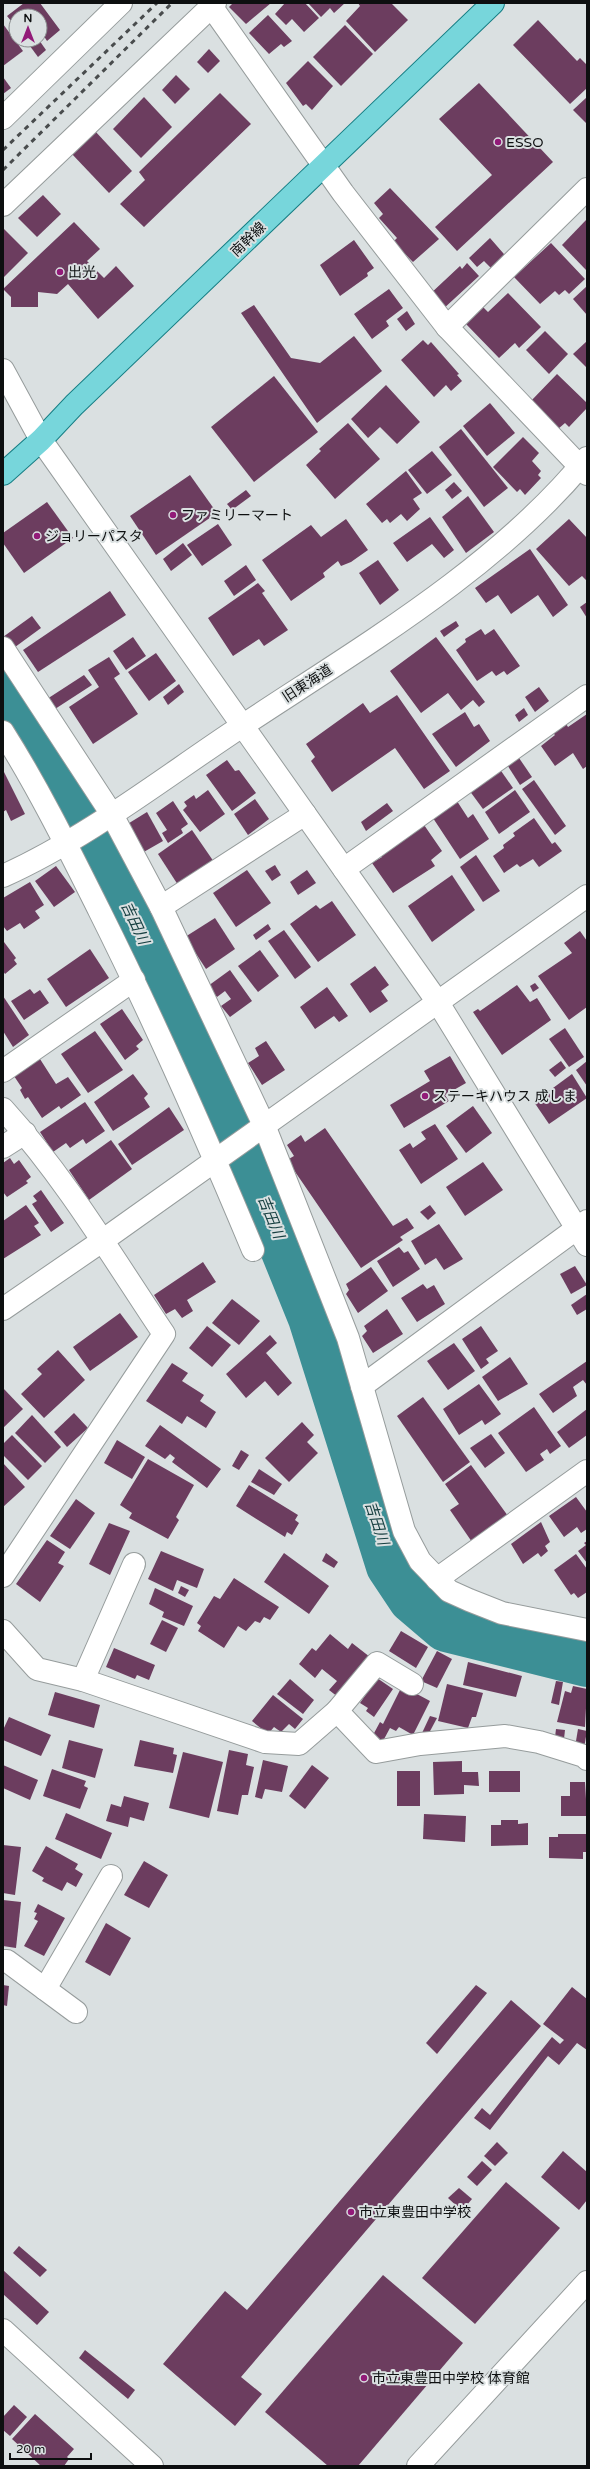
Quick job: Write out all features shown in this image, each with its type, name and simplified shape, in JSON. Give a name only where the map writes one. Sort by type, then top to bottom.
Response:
[{"type":"main road","name":"南幹線","points":[[3,474],[41,440],[74,405],[494,3]]},
{"type":"street","points":[[3,118],[121,3]]},
{"type":"street","points":[[3,205],[213,4],[326,165],[343,192],[447,327],[585,466]]},
{"type":"street","points":[[447,327],[587,189]]},
{"type":"street","points":[[3,370],[41,440],[437,1001],[584,1232],[362,1386]]},
{"type":"street","name":"旧東海道","points":[[3,876],[66,844],[385,632],[511,538],[585,466]]},
{"type":"street","points":[[3,648],[111,813],[161,907],[264,1125],[348,1338],[404,1531],[420,1561],[449,1591],[502,1612],[587,1630]]},
{"type":"street","points":[[344,869],[587,696]]},
{"type":"street","points":[[3,732],[66,844],[134,980],[216,1159],[253,1250]]},
{"type":"street","points":[[161,907],[305,814]]},
{"type":"street","points":[[3,1309],[102,1241],[437,1001],[587,896]]},
{"type":"street","points":[[3,1071],[134,980]]},
{"type":"street","points":[[3,1109],[25,1133],[102,1241],[164,1334],[3,1576]]},
{"type":"street","points":[[3,1147],[25,1133]]},
{"type":"street","points":[[437,1579],[587,1471]]},
{"type":"street","points":[[83,1680],[134,1564]]},
{"type":"street","points":[[3,1631],[37,1669],[83,1680],[265,1742],[299,1744],[336,1711],[378,1663],[412,1684]]},
{"type":"street","points":[[336,1711],[376,1752],[420,1744],[505,1736],[539,1742],[584,1756],[587,1759]]},
{"type":"street","points":[[45,1989],[111,1876]]},
{"type":"street","points":[[3,1961],[7,1961],[76,2012]]},
{"type":"street","points":[[418,2466],[587,2282]]},
{"type":"street","points":[[3,2330],[152,2466]]},
{"type":"building","points":[[24,3],[40,3],[44,8],[17,8]]},
{"type":"building","points":[[233,3],[271,3],[246,24],[229,7]]},
{"type":"building","points":[[285,3],[305,3],[319,18],[304,32],[292,19],[286,25],[275,14]]},
{"type":"building","points":[[308,3],[345,3],[334,13],[330,8],[321,17]]},
{"type":"building","points":[[358,3],[391,3],[408,20],[375,52],[346,21],[360,6]]},
{"type":"building","points":[[48,14],[60,30],[48,40]]},
{"type":"building","points":[[268,15],[292,41],[284,47],[281,44],[269,54],[249,33]]},
{"type":"building","points":[[538,20],[577,61],[580,58],[587,65],[587,88],[570,104],[513,45]]},
{"type":"building","points":[[3,24],[8,31],[8,48],[21,48],[23,51],[3,66]]},
{"type":"building","points":[[345,25],[373,54],[341,86],[313,57]]},
{"type":"building","points":[[31,48],[45,48],[46,50],[38,57]]},
{"type":"building","points":[[209,49],[220,61],[208,73],[197,62]]},
{"type":"building","points":[[308,61],[333,86],[312,110],[306,104],[303,106],[286,83]]},
{"type":"building","points":[[176,75],[190,89],[175,104],[162,90]]},
{"type":"building","points":[[3,77],[11,88],[3,94]]},
{"type":"building","points":[[479,83],[553,162],[457,251],[435,227],[492,175],[439,119]]},
{"type":"building","points":[[220,93],[251,124],[144,227],[120,204],[145,180],[139,172]]},
{"type":"building","points":[[144,97],[172,127],[141,158],[113,129]]},
{"type":"building","points":[[587,97],[587,124],[573,110]]},
{"type":"building","points":[[95,131],[132,171],[109,193],[71,153]]},
{"type":"building","points":[[390,188],[439,239],[413,262],[393,242],[397,238],[379,218],[383,214],[374,203]]},
{"type":"building","points":[[43,195],[61,214],[37,237],[18,218]]},
{"type":"building","points":[[587,219],[587,271],[562,245]]},
{"type":"building","name":"出光","points":[[74,222],[100,249],[87,261],[104,278],[116,266],[134,286],[98,319],[68,284],[57,294],[38,292],[38,307],[11,307],[11,297],[3,289]]},
{"type":"building","points":[[3,228],[28,253],[3,278]]},
{"type":"building","points":[[490,238],[510,261],[496,273],[484,261],[477,267],[469,258]]},
{"type":"building","points":[[354,240],[374,268],[367,273],[368,276],[340,296],[320,265]]},
{"type":"building","points":[[551,243],[585,279],[569,294],[565,290],[559,295],[555,291],[540,304],[514,277]]},
{"type":"building","points":[[467,263],[479,276],[442,310],[429,295],[460,266],[462,269]]},
{"type":"building","points":[[587,286],[587,315],[573,299]]},
{"type":"building","points":[[389,289],[403,308],[386,321],[389,326],[372,339],[354,314]]},
{"type":"building","points":[[508,293],[541,327],[519,348],[515,343],[499,358],[466,324],[483,307],[488,312]]},
{"type":"building","points":[[254,305],[291,358],[320,363],[354,336],[382,371],[317,423],[241,313]]},
{"type":"building","points":[[407,311],[415,324],[406,331],[397,319]]},
{"type":"building","points":[[545,331],[568,354],[549,374],[526,350]]},
{"type":"building","points":[[423,340],[428,345],[431,342],[459,374],[457,375],[462,381],[451,391],[446,385],[434,397],[401,360]]},
{"type":"building","points":[[587,341],[587,368],[573,354]]},
{"type":"building","points":[[557,374],[587,403],[587,408],[569,427],[565,423],[558,429],[530,402]]},
{"type":"building","points":[[274,376],[318,432],[254,482],[211,427]]},
{"type":"building","points":[[386,385],[420,422],[397,444],[380,427],[368,438],[351,419]]},
{"type":"building","points":[[490,403],[515,433],[487,456],[463,426]]},
{"type":"building","points":[[348,423],[380,459],[335,499],[306,465],[321,451],[319,449]]},
{"type":"building","points":[[461,429],[508,488],[484,507],[439,447]]},
{"type":"building","points":[[523,437],[539,453],[532,461],[541,471],[538,475],[541,478],[525,495],[520,489],[517,492],[493,467]]},
{"type":"building","points":[[432,451],[452,475],[427,494],[408,470]]},
{"type":"building","points":[[406,471],[422,493],[413,499],[420,509],[407,521],[401,514],[390,523],[387,519],[382,523],[366,504]]},
{"type":"building","name":"ファミリーマート","points":[[190,475],[217,513],[156,555],[130,516]]},
{"type":"building","points":[[454,482],[462,491],[452,499],[445,490]]},
{"type":"building","points":[[246,490],[251,496],[232,510],[227,504]]},
{"type":"building","points":[[468,496],[494,532],[466,553],[442,517]]},
{"type":"building","name":"ジョリーパスタ","points":[[47,502],[73,538],[24,573],[3,543],[3,533]]},
{"type":"building","points":[[430,517],[454,550],[444,558],[432,544],[407,562],[393,543]]},
{"type":"building","points":[[346,519],[368,550],[351,562],[341,566],[338,561],[323,573],[325,577],[291,601],[262,560],[311,525],[321,537]]},
{"type":"building","points":[[569,519],[587,538],[587,581],[582,576],[569,586],[536,549]]},
{"type":"building","points":[[218,524],[232,545],[202,566],[187,545]]},
{"type":"building","points":[[183,543],[192,555],[171,571],[163,559]]},
{"type":"building","points":[[530,549],[568,605],[553,617],[538,595],[511,614],[498,595],[486,603],[475,588]]},
{"type":"building","points":[[378,560],[399,590],[380,605],[359,573]]},
{"type":"building","points":[[246,565],[256,580],[234,596],[224,581]]},
{"type":"building","points":[[258,583],[265,591],[262,593],[288,630],[264,646],[259,639],[233,656],[208,618]]},
{"type":"building","points":[[110,591],[126,615],[38,672],[23,650]]},
{"type":"building","points":[[587,602],[587,618],[580,607]]},
{"type":"building","points":[[32,616],[41,628],[11,650],[3,637]]},
{"type":"building","points":[[456,621],[459,626],[444,637],[440,631]]},
{"type":"building","points":[[481,629],[485,635],[494,629],[520,666],[507,675],[504,671],[496,676],[492,671],[477,681],[456,650],[466,642],[465,639]]},
{"type":"building","points":[[133,637],[146,656],[126,670],[113,651]]},
{"type":"building","points":[[436,637],[485,702],[479,707],[473,700],[461,710],[448,693],[421,713],[390,671]]},
{"type":"building","points":[[156,653],[176,681],[149,701],[128,672]]},
{"type":"building","points":[[109,657],[120,674],[114,678],[138,714],[93,744],[69,707],[99,687],[88,670]]},
{"type":"building","points":[[84,675],[92,685],[55,709],[47,699]]},
{"type":"building","points":[[179,684],[184,692],[168,705],[163,697]]},
{"type":"building","points":[[539,687],[549,701],[535,712],[525,697]]},
{"type":"building","points":[[397,695],[450,771],[424,789],[395,748],[332,792],[311,761],[315,757],[306,744],[363,703],[370,713]]},
{"type":"building","points":[[524,708],[528,715],[519,722],[515,715]]},
{"type":"building","points":[[465,712],[474,727],[479,724],[490,741],[456,767],[432,734]]},
{"type":"building","points":[[587,714],[587,766],[583,769],[573,753],[555,766],[541,746],[555,735],[551,731],[565,722],[568,727]]},
{"type":"building","points":[[517,755],[532,777],[520,785],[506,763]]},
{"type":"building","points":[[227,760],[235,771],[239,770],[256,793],[232,811],[206,775]]},
{"type":"building","points":[[499,768],[513,788],[483,809],[469,790]]},
{"type":"building","points":[[4,772],[25,814],[11,821],[6,810],[3,812]]},
{"type":"building","points":[[534,780],[566,826],[555,835],[522,789]]},
{"type":"building","points":[[208,790],[225,814],[200,832],[183,810],[187,806],[184,802],[194,795],[196,799]]},
{"type":"building","points":[[515,790],[530,812],[499,834],[485,812]]},
{"type":"building","points":[[455,798],[468,818],[473,814],[489,839],[460,859],[431,815]]},
{"type":"building","points":[[255,799],[269,819],[248,835],[234,814]]},
{"type":"building","points":[[173,801],[188,824],[181,829],[183,833],[168,843],[162,833],[167,830],[156,813]]},
{"type":"building","points":[[387,803],[393,811],[366,831],[361,822]]},
{"type":"building","points":[[147,812],[163,841],[142,853],[126,825]]},
{"type":"building","points":[[534,818],[552,844],[555,842],[562,851],[539,867],[533,859],[520,867],[517,864],[504,873],[493,856],[504,848],[503,845],[515,836],[513,833]]},
{"type":"building","points":[[422,822],[442,851],[431,860],[435,866],[393,893],[372,863],[382,857],[379,852]]},
{"type":"building","points":[[192,830],[214,862],[178,885],[158,854]]},
{"type":"building","points":[[476,855],[500,891],[483,902],[460,867]]},
{"type":"building","points":[[275,865],[281,875],[272,881],[265,871]]},
{"type":"building","points":[[56,866],[75,892],[54,907],[35,881]]},
{"type":"building","points":[[247,870],[271,903],[236,927],[213,893]]},
{"type":"building","points":[[307,870],[316,883],[298,895],[290,882]]},
{"type":"building","points":[[452,875],[475,910],[432,942],[408,906]]},
{"type":"building","points":[[30,882],[44,905],[35,911],[40,918],[24,929],[20,923],[7,931],[3,926],[3,898]]},
{"type":"building","points":[[332,901],[356,935],[318,962],[290,924],[316,905],[320,909]]},
{"type":"building","points":[[215,918],[235,949],[206,969],[185,937]]},
{"type":"building","points":[[268,924],[271,929],[256,940],[253,935]]},
{"type":"building","points":[[284,930],[311,967],[295,979],[268,941]]},
{"type":"building","points":[[580,931],[587,941],[587,1007],[569,1020],[538,976],[572,953],[564,943]]},
{"type":"building","points":[[4,942],[16,958],[14,960],[17,964],[5,974],[3,971]]},
{"type":"building","points":[[90,949],[109,978],[66,1007],[47,979]]},
{"type":"building","points":[[260,950],[279,976],[258,992],[238,966]]},
{"type":"building","points":[[375,966],[389,985],[381,991],[388,1001],[370,1013],[350,984]]},
{"type":"building","points":[[230,970],[252,1001],[230,1017],[221,1006],[231,999],[225,991],[217,997],[208,986]]},
{"type":"building","points":[[535,983],[539,988],[533,992],[530,986]]},
{"type":"building","points":[[517,985],[530,1002],[537,998],[551,1020],[502,1055],[473,1012],[478,1009],[480,1011]]},
{"type":"building","points":[[327,987],[348,1016],[339,1022],[334,1016],[315,1029],[300,1007]]},
{"type":"building","points":[[30,989],[34,994],[40,990],[49,1003],[24,1020],[11,1001]]},
{"type":"building","points":[[3,996],[29,1035],[13,1047],[3,1031]]},
{"type":"building","points":[[122,1009],[143,1040],[136,1046],[139,1049],[125,1060],[100,1024]]},
{"type":"building","points":[[565,1028],[584,1057],[569,1067],[549,1039]]},
{"type":"building","points":[[95,1031],[123,1070],[88,1093],[61,1054]]},
{"type":"building","points":[[266,1041],[285,1070],[262,1085],[248,1063],[259,1056],[255,1048]]},
{"type":"building","points":[[450,1056],[466,1083],[445,1095],[449,1101],[404,1128],[390,1105],[430,1081],[424,1071]]},
{"type":"building","points":[[40,1059],[56,1084],[68,1077],[81,1095],[61,1109],[59,1106],[42,1118],[28,1097],[25,1099],[20,1090],[22,1088],[14,1076]]},
{"type":"building","points":[[561,1061],[566,1068],[555,1077],[549,1070]]},
{"type":"building","points":[[587,1061],[587,1086],[576,1070]]},
{"type":"building","points":[[133,1074],[148,1094],[144,1098],[150,1107],[113,1131],[94,1102]]},
{"type":"building","points":[[572,1074],[587,1098],[549,1124],[534,1102]]},
{"type":"building","points":[[85,1102],[105,1131],[86,1144],[83,1139],[70,1148],[66,1143],[53,1152],[40,1132]]},
{"type":"building","points":[[473,1106],[492,1133],[466,1153],[446,1126]]},
{"type":"building","points":[[169,1107],[184,1130],[132,1165],[118,1144]]},
{"type":"building","points":[[435,1124],[458,1159],[421,1184],[399,1150],[410,1143],[413,1148],[426,1139],[421,1132]]},
{"type":"building","points":[[325,1128],[393,1226],[407,1218],[414,1228],[400,1237],[403,1240],[361,1268],[287,1160],[294,1156],[287,1145],[301,1135],[305,1142]]},
{"type":"building","points":[[111,1140],[132,1169],[89,1200],[69,1170]]},
{"type":"building","points":[[10,1158],[14,1164],[19,1160],[31,1177],[26,1181],[28,1183],[7,1197],[3,1192],[3,1163]]},
{"type":"building","points":[[483,1162],[503,1190],[465,1216],[446,1187]]},
{"type":"building","points":[[41,1190],[64,1223],[51,1232],[32,1204],[37,1201],[33,1196]]},
{"type":"building","points":[[26,1205],[39,1223],[34,1226],[41,1235],[3,1259],[3,1221]]},
{"type":"building","points":[[430,1205],[436,1213],[428,1220],[420,1212]]},
{"type":"building","points":[[439,1224],[463,1259],[444,1270],[436,1258],[425,1265],[411,1241]]},
{"type":"building","points":[[399,1247],[404,1253],[408,1251],[420,1269],[393,1287],[377,1261]]},
{"type":"building","points":[[203,1262],[216,1282],[187,1300],[193,1311],[182,1318],[175,1309],[166,1314],[154,1295]]},
{"type":"building","points":[[575,1266],[587,1285],[571,1294],[560,1274]]},
{"type":"building","points":[[371,1267],[388,1291],[358,1313],[346,1294],[349,1290],[346,1284]]},
{"type":"building","points":[[423,1284],[427,1289],[434,1285],[445,1304],[417,1322],[401,1298]]},
{"type":"building","points":[[587,1294],[587,1309],[577,1315],[571,1305]]},
{"type":"building","points":[[232,1299],[260,1321],[239,1345],[212,1323]]},
{"type":"building","points":[[387,1309],[403,1334],[373,1353],[362,1336],[367,1331],[364,1326]]},
{"type":"building","points":[[120,1313],[138,1337],[90,1371],[73,1347]]},
{"type":"building","points":[[207,1326],[231,1345],[212,1367],[189,1348]]},
{"type":"building","points":[[481,1326],[498,1351],[486,1359],[489,1363],[481,1369],[462,1339]]},
{"type":"building","points":[[270,1335],[277,1343],[266,1353],[292,1383],[278,1396],[265,1381],[246,1398],[226,1374]]},
{"type":"building","points":[[454,1343],[475,1371],[448,1390],[427,1361]]},
{"type":"building","points":[[58,1350],[85,1380],[44,1418],[21,1394],[42,1374],[37,1369]]},
{"type":"building","points":[[510,1357],[528,1384],[498,1401],[482,1377]]},
{"type":"building","points":[[587,1361],[587,1385],[583,1380],[573,1387],[577,1396],[553,1413],[539,1394]]},
{"type":"building","points":[[172,1363],[188,1373],[182,1381],[204,1395],[200,1401],[216,1412],[206,1428],[187,1416],[182,1424],[146,1401]]},
{"type":"building","points":[[479,1384],[501,1414],[485,1425],[482,1420],[459,1435],[443,1409]]},
{"type":"building","points":[[3,1388],[23,1409],[3,1428]]},
{"type":"building","points":[[423,1397],[470,1462],[443,1482],[397,1416]]},
{"type":"building","points":[[534,1407],[561,1446],[550,1454],[547,1449],[540,1454],[544,1460],[526,1472],[498,1433]]},
{"type":"building","points":[[587,1409],[587,1435],[569,1448],[557,1432]]},
{"type":"building","points":[[74,1413],[88,1428],[67,1447],[54,1432]]},
{"type":"building","points":[[32,1415],[61,1447],[45,1463],[15,1433]]},
{"type":"building","points":[[302,1422],[314,1435],[307,1442],[318,1453],[289,1482],[265,1458]]},
{"type":"building","points":[[160,1425],[221,1469],[207,1488],[172,1462],[175,1458],[170,1454],[165,1459],[145,1446]]},
{"type":"building","points":[[491,1434],[505,1453],[485,1468],[470,1448]]},
{"type":"building","points":[[12,1435],[42,1466],[28,1480],[3,1455],[3,1444]]},
{"type":"building","points":[[117,1440],[145,1457],[132,1479],[104,1463]]},
{"type":"building","points":[[241,1450],[249,1455],[239,1470],[232,1466]]},
{"type":"building","points":[[148,1459],[194,1485],[176,1517],[179,1520],[168,1539],[129,1518],[132,1513],[120,1505]]},
{"type":"building","points":[[3,1463],[25,1487],[3,1507]]},
{"type":"building","points":[[471,1465],[508,1516],[472,1542],[450,1510],[459,1504],[445,1484]]},
{"type":"building","points":[[259,1469],[282,1484],[274,1495],[251,1482]]},
{"type":"building","points":[[249,1485],[298,1515],[295,1520],[299,1523],[292,1535],[287,1532],[285,1537],[236,1506]]},
{"type":"building","points":[[576,1497],[587,1512],[587,1529],[581,1533],[577,1527],[564,1537],[549,1516]]},
{"type":"building","points":[[76,1499],[95,1513],[70,1549],[50,1536]]},
{"type":"building","points":[[541,1522],[550,1542],[545,1546],[548,1551],[541,1557],[538,1553],[523,1564],[511,1544]]},
{"type":"building","points":[[109,1523],[130,1531],[110,1575],[89,1564]]},
{"type":"building","points":[[47,1540],[65,1552],[58,1563],[64,1566],[40,1602],[16,1584]]},
{"type":"building","points":[[587,1541],[587,1563],[578,1551],[586,1545],[584,1543]]},
{"type":"building","points":[[161,1551],[204,1569],[197,1588],[177,1580],[173,1591],[148,1579]]},
{"type":"building","points":[[284,1553],[329,1586],[309,1614],[264,1582]]},
{"type":"building","points":[[326,1553],[338,1562],[334,1568],[322,1561]]},
{"type":"building","points":[[576,1554],[587,1569],[587,1592],[578,1598],[574,1593],[571,1595],[554,1570]]},
{"type":"building","points":[[234,1578],[279,1607],[270,1620],[264,1617],[260,1623],[255,1621],[246,1631],[238,1626],[224,1648],[198,1631],[201,1626],[197,1623],[214,1596],[220,1599]]},
{"type":"building","points":[[181,1586],[189,1590],[185,1597],[178,1593]]},
{"type":"building","points":[[155,1588],[193,1606],[184,1626],[162,1617],[164,1612],[149,1604]]},
{"type":"building","points":[[162,1620],[178,1628],[166,1652],[150,1644]]},
{"type":"building","points":[[401,1631],[428,1647],[416,1668],[389,1651]]},
{"type":"building","points":[[330,1634],[348,1649],[352,1643],[370,1657],[338,1697],[329,1690],[337,1681],[322,1669],[315,1678],[299,1664],[312,1648],[316,1651]]},
{"type":"building","points":[[114,1648],[155,1665],[149,1680],[137,1675],[135,1679],[106,1667]]},
{"type":"building","points":[[437,1651],[452,1659],[437,1688],[421,1681]]},
{"type":"building","points":[[468,1662],[522,1676],[516,1697],[463,1685]]},
{"type":"building","points":[[377,1678],[393,1689],[374,1717],[366,1711],[368,1708],[360,1703]]},
{"type":"building","points":[[290,1679],[314,1700],[303,1714],[277,1694]]},
{"type":"building","points":[[556,1681],[563,1682],[559,1705],[551,1703]]},
{"type":"building","points":[[447,1684],[483,1693],[476,1717],[472,1717],[468,1728],[438,1721]]},
{"type":"building","points":[[402,1686],[430,1701],[413,1735],[399,1727],[396,1731],[390,1728],[383,1741],[373,1735],[380,1722],[383,1724]]},
{"type":"building","points":[[573,1686],[587,1689],[585,1727],[557,1722],[565,1691],[571,1693]]},
{"type":"building","points":[[55,1692],[100,1705],[94,1728],[48,1715]]},
{"type":"building","points":[[273,1695],[303,1719],[295,1729],[289,1724],[281,1732],[274,1727],[268,1734],[252,1721]]},
{"type":"building","points":[[430,1716],[437,1718],[428,1735],[422,1733]]},
{"type":"building","points":[[9,1717],[51,1735],[41,1756],[3,1740],[3,1730]]},
{"type":"building","points":[[556,1729],[565,1730],[564,1739],[555,1737]]},
{"type":"building","points":[[578,1729],[587,1731],[584,1748],[575,1747]]},
{"type":"building","points":[[69,1740],[103,1749],[95,1778],[62,1768]]},
{"type":"building","points":[[140,1740],[174,1748],[173,1754],[177,1755],[173,1773],[134,1766]]},
{"type":"building","points":[[229,1750],[248,1754],[246,1765],[254,1767],[248,1795],[242,1795],[238,1815],[217,1811]]},
{"type":"building","points":[[183,1752],[223,1762],[209,1818],[169,1808]]},
{"type":"building","points":[[263,1760],[288,1766],[282,1792],[265,1789],[262,1799],[255,1797]]},
{"type":"building","points":[[462,1761],[462,1772],[478,1772],[479,1786],[464,1785],[464,1794],[434,1795],[433,1762]]},
{"type":"building","points":[[3,1765],[38,1780],[30,1800],[3,1788]]},
{"type":"building","points":[[312,1765],[329,1778],[305,1809],[289,1796]]},
{"type":"building","points":[[52,1769],[86,1781],[84,1786],[88,1788],[80,1809],[43,1796]]},
{"type":"building","points":[[397,1771],[420,1771],[420,1806],[397,1806]]},
{"type":"building","points":[[489,1771],[520,1771],[520,1792],[489,1792]]},
{"type":"building","points":[[570,1782],[585,1782],[587,1816],[561,1816],[561,1796],[570,1796]]},
{"type":"building","points":[[124,1796],[149,1803],[144,1821],[130,1817],[128,1827],[106,1821],[111,1804],[121,1807]]},
{"type":"building","points":[[66,1813],[112,1833],[101,1859],[55,1839]]},
{"type":"building","points":[[424,1814],[466,1816],[465,1842],[423,1839]]},
{"type":"building","points":[[501,1820],[518,1820],[518,1824],[528,1823],[528,1845],[491,1846],[491,1825],[501,1825]]},
{"type":"building","points":[[558,1834],[587,1834],[587,1852],[583,1852],[583,1859],[549,1858],[549,1837],[558,1837]]},
{"type":"building","points":[[3,1845],[21,1847],[15,1895],[3,1893]]},
{"type":"building","points":[[46,1846],[78,1864],[75,1869],[83,1874],[76,1887],[67,1882],[62,1891],[42,1881],[44,1878],[32,1871]]},
{"type":"building","points":[[144,1861],[168,1875],[149,1908],[124,1895]]},
{"type":"building","points":[[3,1900],[21,1902],[16,1948],[3,1946]]},
{"type":"building","points":[[38,1904],[65,1918],[44,1956],[24,1946],[38,1921],[34,1919],[37,1913],[34,1912]]},
{"type":"building","points":[[106,1923],[131,1938],[110,1976],[85,1962]]},
{"type":"building","points":[[3,1985],[9,1986],[7,2006],[3,2005]]},
{"type":"building","points":[[476,1985],[487,1993],[437,2054],[426,2043]]},
{"type":"building","points":[[572,1987],[587,1999],[587,2050],[577,2043],[559,2065],[548,2056],[490,2130],[474,2118],[482,2108],[490,2115],[552,2037],[560,2044],[564,2040],[543,2024]]},
{"type":"building","points":[[511,2000],[541,2026],[241,2377],[262,2394],[235,2426],[163,2364],[225,2291],[247,2310]]},
{"type":"building","points":[[497,2142],[508,2153],[495,2166],[484,2156]]},
{"type":"building","points":[[563,2151],[587,2172],[587,2200],[579,2210],[541,2177]]},
{"type":"building","points":[[482,2161],[492,2170],[477,2186],[467,2177]]},
{"type":"building","points":[[506,2182],[560,2228],[475,2324],[422,2278]]},
{"type":"building","points":[[459,2188],[472,2199],[462,2211],[448,2198]]},
{"type":"building","points":[[19,2246],[47,2270],[40,2277],[13,2253]]},
{"type":"building","points":[[3,2270],[49,2312],[37,2325],[3,2294]]},
{"type":"building","name":"市立東豊田中学校 体育館","points":[[383,2275],[463,2343],[358,2466],[328,2466],[265,2412]]},
{"type":"building","points":[[85,2350],[135,2390],[128,2399],[79,2358]]},
{"type":"building","points":[[14,2405],[27,2417],[10,2436],[3,2430],[3,2417]]},
{"type":"building","points":[[35,2414],[74,2449],[67,2457],[69,2459],[64,2466],[41,2466],[12,2439]]},
{"type":"waterway","name":"吉田川","points":[[3,682],[45,747],[110,870],[259,1187],[312,1318],[390,1566],[412,1599],[446,1628],[587,1663]]},
{"type":"railway","points":[[3,150],[157,3]]},
{"type":"railway","points":[[3,170],[172,3]]},
{"type":"place","name":"ESSO","points":[[498,142]]},
{"type":"place","name":"出光","points":[[60,272]]},
{"type":"place","name":"ファミリーマート","points":[[173,515]]},
{"type":"place","name":"ジョリーパスタ","points":[[37,536]]},
{"type":"place","name":"ステーキハウス 成しま","points":[[425,1096]]},
{"type":"place","name":"市立東豊田中学校","points":[[351,2212]]},
{"type":"place","name":"市立東豊田中学校 体育館","points":[[364,2378]]}]
